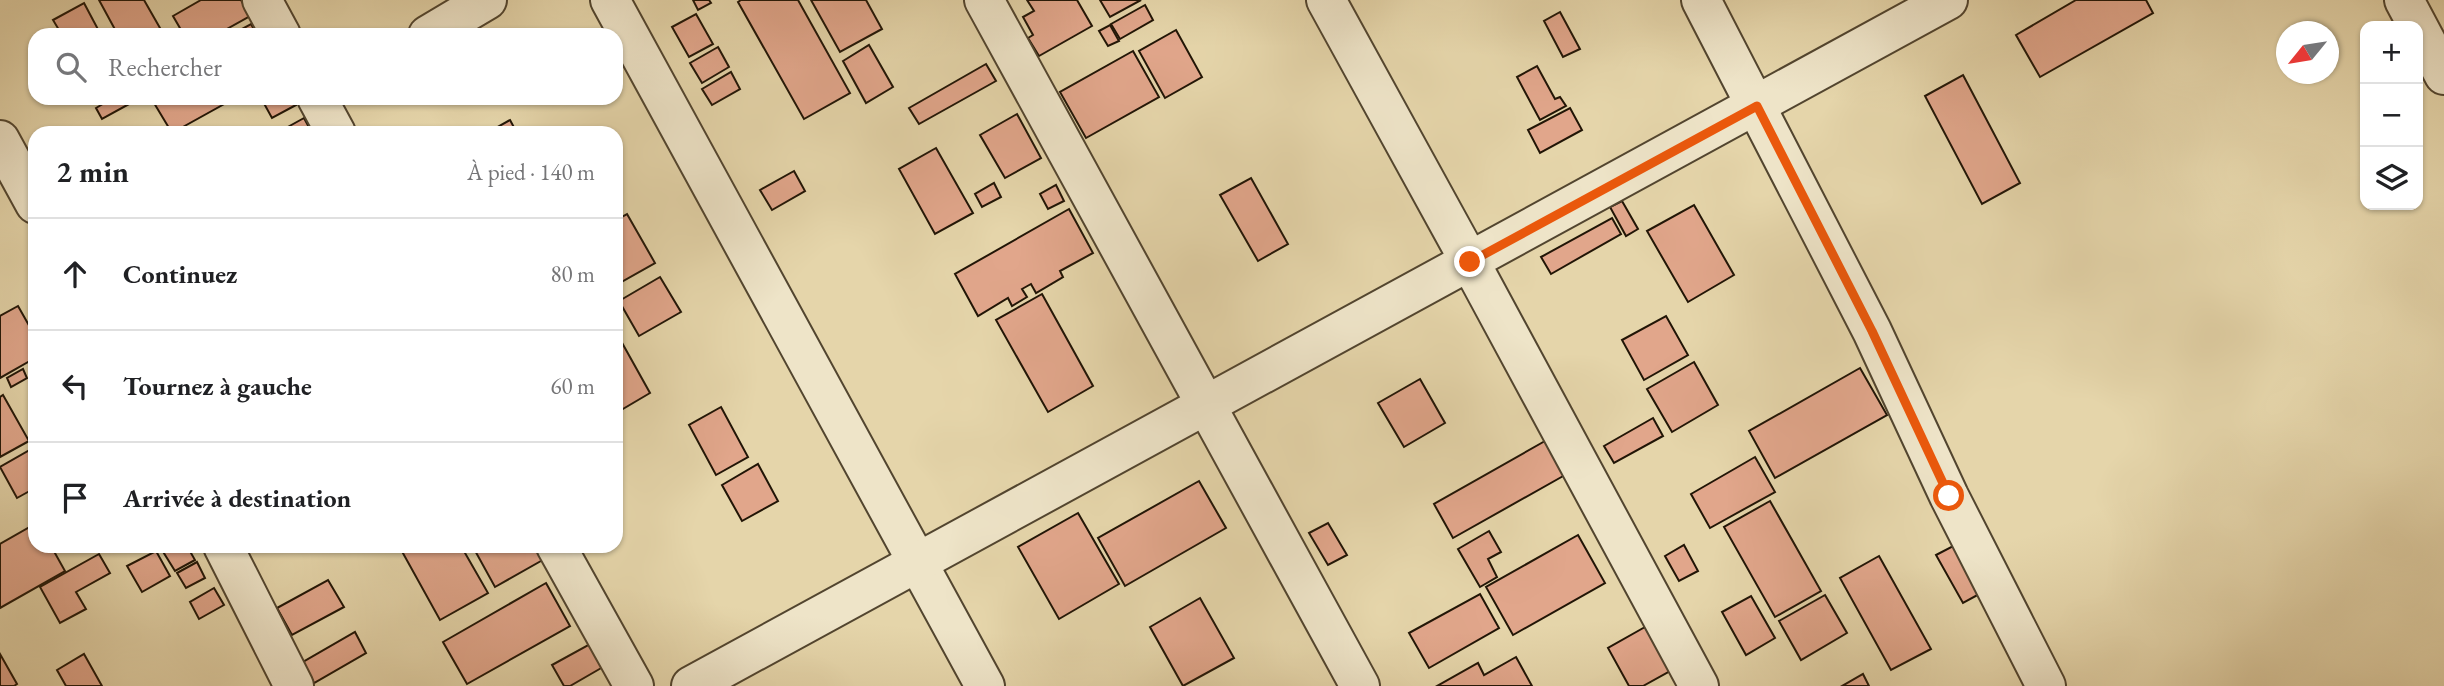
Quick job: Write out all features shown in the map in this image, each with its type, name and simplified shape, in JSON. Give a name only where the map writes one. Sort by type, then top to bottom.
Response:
[{"type":"street","points":[[262,0],[277,28]]},
{"type":"street","points":[[440,28],[487,0]]},
{"type":"street","points":[[610,0],[985,686]]},
{"type":"street","points":[[984,0],[1360,686]]},
{"type":"street","points":[[1326,0],[1699,686]]},
{"type":"street","points":[[1701,0],[1872,331],[1949,496],[2046,686]]},
{"type":"street","points":[[691,686],[1948,0]]},
{"type":"street","points":[[2404,0],[2444,75]]},
{"type":"street","points":[[322,105],[332,126]]},
{"type":"street","points":[[0,141],[28,191]]},
{"type":"street","points":[[235,553],[294,686]]},
{"type":"street","points":[[560,553],[634,686]]},
{"type":"building","points":[[99,0],[144,0],[160,28],[114,28]]},
{"type":"building","points":[[201,0],[241,0],[250,16],[229,28],[180,28],[173,16]]},
{"type":"building","points":[[693,0],[709,0],[711,3],[698,10]]},
{"type":"building","points":[[798,0],[850,93],[804,119],[738,2]]},
{"type":"building","points":[[811,0],[866,0],[882,29],[840,52]]},
{"type":"building","points":[[1027,0],[1077,0],[1092,26],[1039,56],[1028,38],[1033,35],[1023,17],[1034,11]]},
{"type":"building","points":[[1100,0],[1141,0],[1110,17]]},
{"type":"building","points":[[2076,0],[2146,0],[2153,13],[2040,77],[2016,35]]},
{"type":"building","points":[[84,3],[97,28],[58,28],[53,20]]},
{"type":"building","points":[[1145,5],[1153,20],[1120,39],[1111,24]]},
{"type":"building","points":[[1560,12],[1580,49],[1563,57],[1544,21]]},
{"type":"building","points":[[696,14],[713,44],[689,57],[672,27]]},
{"type":"building","points":[[1110,25],[1119,41],[1108,46],[1099,31]]},
{"type":"building","points":[[1176,30],[1202,77],[1165,98],[1139,51]]},
{"type":"building","points":[[869,45],[893,87],[866,103],[843,61]]},
{"type":"building","points":[[718,47],[729,67],[702,83],[690,63]]},
{"type":"building","points":[[1133,51],[1159,97],[1086,138],[1060,92]]},
{"type":"building","points":[[986,64],[996,81],[919,124],[909,108]]},
{"type":"building","points":[[1537,66],[1555,99],[1560,97],[1566,106],[1540,120],[1517,77]]},
{"type":"building","points":[[731,72],[740,89],[712,105],[702,89]]},
{"type":"building","points":[[1963,75],[2020,183],[1982,204],[1925,96]]},
{"type":"building","points":[[101,105],[127,105],[102,119],[96,108]]},
{"type":"building","points":[[155,105],[222,105],[185,126],[168,126]]},
{"type":"building","points":[[265,105],[296,105],[272,118]]},
{"type":"building","points":[[1570,108],[1582,130],[1540,153],[1528,130]]},
{"type":"building","points":[[1017,114],[1041,158],[1005,178],[980,135]]},
{"type":"building","points":[[304,118],[308,126],[290,126]]},
{"type":"building","points":[[510,120],[513,126],[499,126]]},
{"type":"building","points":[[936,148],[973,213],[935,234],[899,169]]},
{"type":"building","points":[[794,171],[805,191],[772,210],[760,190]]},
{"type":"building","points":[[1251,178],[1288,244],[1258,261],[1220,195]]},
{"type":"building","points":[[994,183],[1001,197],[982,207],[975,194]]},
{"type":"building","points":[[1056,185],[1064,201],[1048,209],[1040,194]]},
{"type":"building","points":[[1622,201],[1638,229],[1626,236],[1610,207]]},
{"type":"building","points":[[1694,205],[1734,275],[1688,302],[1647,231]]},
{"type":"building","points":[[1069,209],[1093,253],[1060,271],[1063,277],[1036,293],[1031,284],[1022,289],[1027,297],[1012,306],[1008,298],[978,316],[955,274]]},
{"type":"building","points":[[627,214],[655,263],[623,281],[623,216]]},
{"type":"building","points":[[1612,218],[1621,234],[1551,274],[1541,257]]},
{"type":"building","points":[[660,277],[681,312],[639,336],[623,308],[623,299]]},
{"type":"building","points":[[1042,294],[1093,386],[1048,412],[996,320]]},
{"type":"building","points":[[18,306],[28,324],[28,362],[0,378],[0,316]]},
{"type":"building","points":[[1666,316],[1688,355],[1644,380],[1622,340]]},
{"type":"building","points":[[623,345],[650,393],[623,409]]},
{"type":"building","points":[[1694,362],[1718,405],[1672,432],[1647,389]]},
{"type":"building","points":[[1860,368],[1887,415],[1775,478],[1749,431]]},
{"type":"building","points":[[23,369],[27,378],[11,387],[7,378]]},
{"type":"building","points":[[1420,379],[1445,423],[1404,447],[1378,403]]},
{"type":"building","points":[[3,395],[28,442],[0,457],[0,397]]},
{"type":"building","points":[[721,407],[748,457],[716,475],[689,425]]},
{"type":"building","points":[[1653,418],[1663,436],[1614,463],[1604,446]]},
{"type":"building","points":[[1545,441],[1565,475],[1453,538],[1434,504]]},
{"type":"building","points":[[28,451],[28,492],[17,498],[0,467]]},
{"type":"building","points":[[1755,457],[1775,492],[1710,528],[1691,494]]},
{"type":"building","points":[[758,464],[778,501],[742,521],[722,485]]},
{"type":"building","points":[[1199,481],[1226,528],[1125,586],[1098,538]]},
{"type":"building","points":[[1770,501],[1821,591],[1775,617],[1724,527]]},
{"type":"building","points":[[1078,513],[1119,584],[1059,619],[1018,547]]},
{"type":"building","points":[[1328,523],[1347,555],[1328,565],[1309,533]]},
{"type":"building","points":[[28,528],[28,553],[55,553],[65,571],[0,608],[0,544]]},
{"type":"building","points":[[1489,531],[1501,552],[1488,559],[1497,577],[1480,587],[1458,549]]},
{"type":"building","points":[[1578,535],[1605,583],[1513,635],[1486,587]]},
{"type":"building","points":[[1957,544],[1983,592],[1963,603],[1936,555]]},
{"type":"building","points":[[1684,545],[1698,571],[1679,581],[1665,556]]},
{"type":"building","points":[[157,553],[170,576],[142,592],[127,566]]},
{"type":"building","points":[[164,553],[191,553],[195,560],[175,571]]},
{"type":"building","points":[[403,553],[465,553],[488,593],[440,620]]},
{"type":"building","points":[[476,553],[545,553],[548,557],[495,587]]},
{"type":"building","points":[[99,554],[110,573],[76,592],[86,609],[60,623],[40,587]]},
{"type":"building","points":[[1879,556],[1931,649],[1891,670],[1840,578]]},
{"type":"building","points":[[197,562],[205,578],[186,588],[177,573]]},
{"type":"building","points":[[328,580],[344,607],[292,635],[277,608]]},
{"type":"building","points":[[546,583],[570,626],[467,684],[443,642]]},
{"type":"building","points":[[214,588],[224,605],[199,619],[190,602]]},
{"type":"building","points":[[1480,594],[1499,628],[1429,668],[1409,633]]},
{"type":"building","points":[[1825,595],[1847,633],[1801,660],[1779,621]]},
{"type":"building","points":[[1751,596],[1775,638],[1746,655],[1722,612]]},
{"type":"building","points":[[1200,598],[1234,658],[1183,686],[1150,627]]},
{"type":"building","points":[[1645,627],[1670,671],[1643,686],[1629,686],[1608,648]]},
{"type":"building","points":[[355,632],[366,653],[314,683],[303,662]]},
{"type":"building","points":[[590,644],[603,667],[570,686],[564,686],[552,665]]},
{"type":"building","points":[[0,654],[17,684],[14,686],[0,686]]},
{"type":"building","points":[[84,654],[102,686],[66,686],[57,670]]},
{"type":"building","points":[[1516,657],[1532,686],[1437,686],[1478,663],[1484,675]]},
{"type":"building","points":[[1863,674],[1869,686],[1842,686]]},
{"type":"route","points":[[1470,262],[1757,106],[1872,331],[1949,496]]}]
